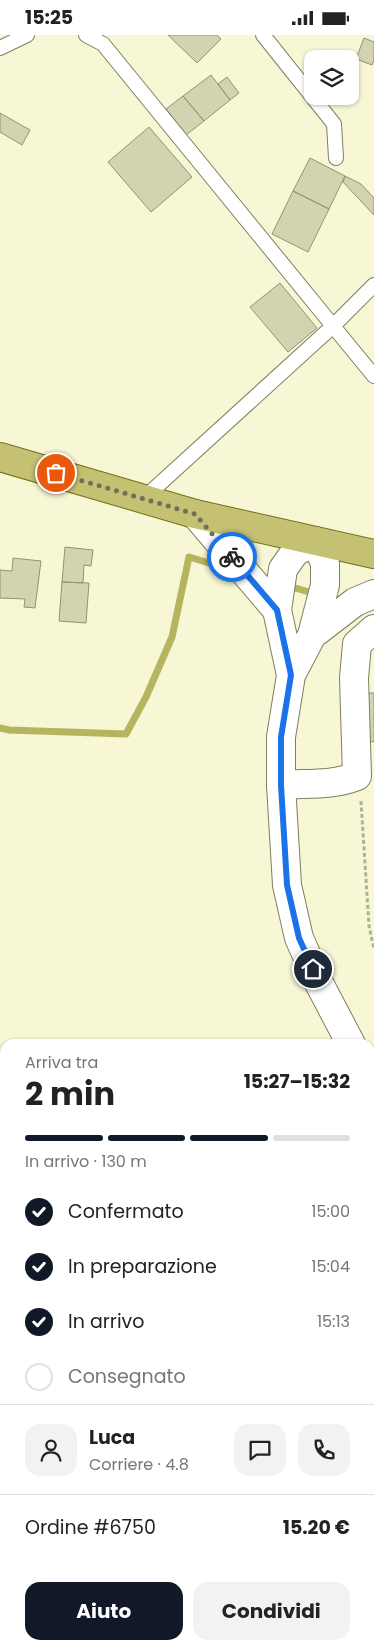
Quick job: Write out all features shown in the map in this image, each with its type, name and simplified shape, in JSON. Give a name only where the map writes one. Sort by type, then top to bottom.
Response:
[{"type":"main road","points":[[0,457],[195,514],[374,554]]},
{"type":"main road","points":[[195,514],[277,610]]},
{"type":"main road","points":[[291,675],[277,610],[282,569],[294,552],[315,541]]},
{"type":"main road","points":[[315,541],[325,563],[325,585],[312,635],[291,675],[281,737],[281,785],[287,885],[299,938],[320,985],[348,1039]]},
{"type":"main road","points":[[312,635],[355,603],[374,594]]},
{"type":"main road","points":[[281,785],[343,782],[357,776],[354,678],[357,644],[374,629]]},
{"type":"lane","points":[[0,48],[27,35]]},
{"type":"lane","points":[[86,35],[103,43],[374,376]]},
{"type":"lane","points":[[263,35],[334,124],[336,158]]},
{"type":"lane","points":[[143,499],[333,326],[374,285]]},
{"type":"path","points":[[357,776],[361,806],[369,926],[374,949]]},
{"type":"building","points":[[168,35],[217,35],[221,39],[197,63]]},
{"type":"building","points":[[364,38],[374,42],[374,60],[372,65],[359,60],[359,51]]},
{"type":"building","points":[[211,75],[230,100],[204,121],[183,96]]},
{"type":"building","points":[[227,77],[239,93],[230,100],[218,84]]},
{"type":"building","points":[[183,96],[204,121],[186,135],[166,109]]},
{"type":"building","points":[[0,113],[30,130],[22,145],[0,132]]},
{"type":"building","points":[[149,127],[192,177],[151,212],[108,162]]},
{"type":"building","points":[[310,158],[345,176],[329,209],[293,191]]},
{"type":"building","points":[[345,176],[361,184],[374,198],[374,215],[343,182]]},
{"type":"building","points":[[293,191],[329,209],[308,252],[272,234]]},
{"type":"building","points":[[280,283],[317,328],[288,352],[250,307]]},
{"type":"building","points":[[65,547],[93,550],[91,566],[84,565],[83,583],[62,582]]},
{"type":"building","points":[[13,558],[41,561],[35,608],[24,607],[25,599],[0,598],[0,570],[12,571]]},
{"type":"building","points":[[62,582],[89,583],[86,623],[59,621]]},
{"type":"building","points":[[367,693],[374,693],[374,742],[367,741]]},
{"type":"waterway","points":[[0,728],[9,730],[126,734],[146,697],[172,637],[189,557],[229,569]]},
{"type":"waterway","points":[[285,585],[316,594]]},
{"type":"way so far","points":[[56,473],[195,514],[232,557]]},
{"type":"route","points":[[232,557],[277,610],[291,675],[281,737],[281,785],[287,885],[299,938],[313,969]]}]
